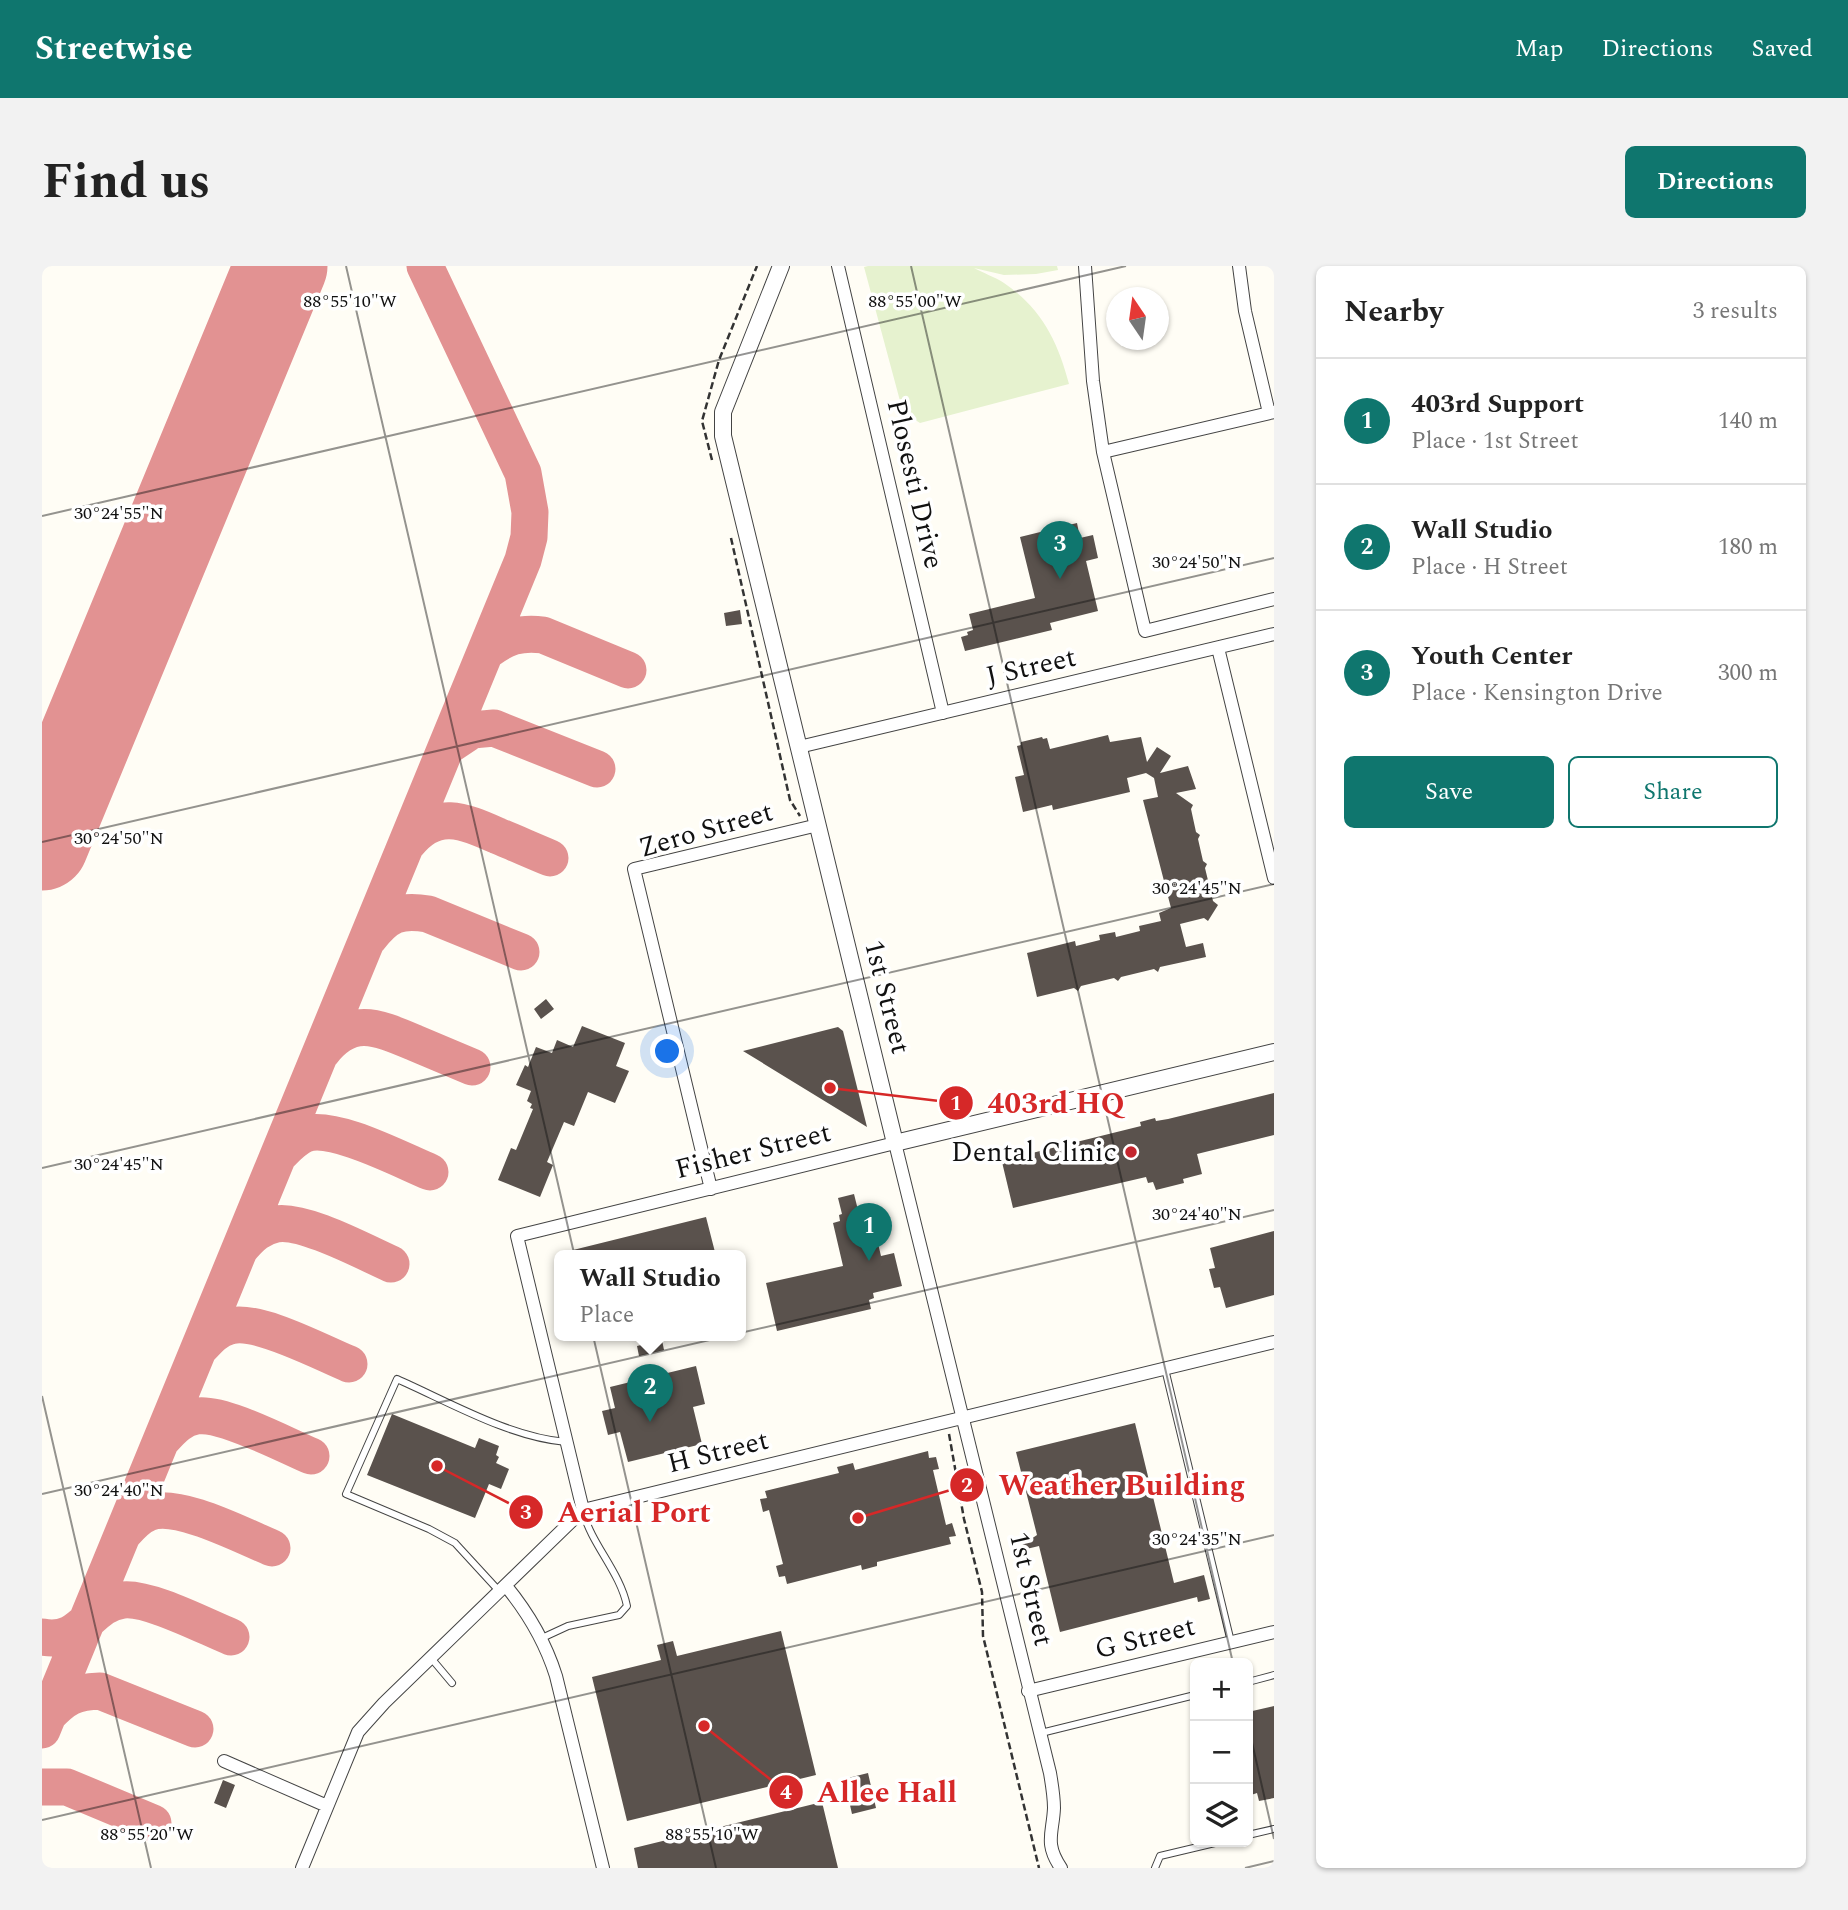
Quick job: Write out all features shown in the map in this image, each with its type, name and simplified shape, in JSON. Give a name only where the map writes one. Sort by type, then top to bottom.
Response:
[{"type":"street","name":"1st Street","points":[[781,266],[723,412],[723,436],[1053,1789],[1054,1810],[1050,1842],[1061,1868]]},
{"type":"street","name":"Plosesti Drive","points":[[838,266],[943,713]]},
{"type":"street","points":[[1085,266],[1093,382],[1103,452],[1145,631],[1274,599]]},
{"type":"street","points":[[1103,452],[1271,412],[1245,311],[1239,266]]},
{"type":"street","name":"J Street","points":[[799,747],[1274,634]]},
{"type":"street","points":[[1218,648],[1274,878]]},
{"type":"street","name":"Zero Street","points":[[711,1189],[634,869],[818,825]]},
{"type":"street","name":"Fisher Street","points":[[583,1510],[517,1237],[1274,1052]]},
{"type":"street","name":"H Street","points":[[583,1510],[1274,1342]]},
{"type":"street","points":[[302,1868],[358,1732],[384,1703],[583,1510]]},
{"type":"street","points":[[503,1589],[542,1638],[556,1676],[603,1868]]},
{"type":"street","name":"G Street","points":[[1028,1691],[1274,1632]]},
{"type":"street","points":[[224,1761],[327,1806]]},
{"type":"lane","points":[[1165,1369],[1231,1642]]},
{"type":"lane","points":[[503,1589],[455,1543],[429,1529],[346,1494],[397,1379],[507,1427],[545,1440],[566,1442]]},
{"type":"lane","points":[[542,1638],[568,1626],[619,1615],[627,1606],[624,1592],[589,1531],[583,1510]]},
{"type":"lane","points":[[430,1658],[452,1683]]},
{"type":"lane","points":[[1253,1681],[1274,1675]]},
{"type":"lane","points":[[1039,1734],[1190,1696]]},
{"type":"lane","points":[[1253,1834],[1274,1829]]},
{"type":"lane","points":[[1155,1868],[1160,1856],[1198,1847]]},
{"type":"path","points":[[948,1422],[964,1518],[982,1592],[983,1636],[1039,1868]]},
{"type":"green space","points":[[1057,266],[1058,270],[1036,274],[1004,275],[974,268],[1004,283],[1038,315],[1053,340],[1069,384],[920,423],[903,412],[864,267]]},
{"type":"building","points":[[1077,523],[1080,538],[1093,535],[1098,558],[1086,561],[1098,611],[1050,623],[1052,630],[965,651],[961,637],[973,630],[969,614],[1035,598],[1020,537]]},
{"type":"building","points":[[740,610],[742,624],[726,626],[724,613]]},
{"type":"building","points":[[1108,735],[1110,742],[1141,737],[1147,762],[1157,747],[1171,756],[1160,773],[1188,766],[1196,789],[1176,793],[1193,805],[1191,809],[1196,832],[1200,835],[1198,839],[1203,861],[1207,864],[1205,868],[1213,901],[1218,905],[1208,921],[1204,918],[1180,924],[1186,947],[1203,943],[1206,957],[1160,967],[1158,972],[1154,969],[1121,977],[1118,981],[1114,978],[1081,986],[1078,991],[1074,988],[1037,997],[1027,953],[1075,941],[1076,946],[1100,940],[1099,935],[1115,932],[1116,937],[1140,931],[1139,926],[1161,921],[1159,913],[1171,908],[1143,800],[1158,797],[1154,778],[1146,773],[1127,778],[1130,792],[1053,810],[1052,805],[1023,812],[1015,777],[1024,775],[1017,746],[1021,745],[1021,742],[1047,738],[1050,749]]},
{"type":"building","points":[[546,999],[554,1009],[541,1019],[534,1009]]},
{"type":"building","points":[[582,1026],[625,1043],[616,1066],[629,1071],[615,1103],[588,1092],[574,1126],[564,1122],[547,1162],[553,1165],[540,1197],[498,1180],[511,1148],[516,1150],[533,1109],[530,1108],[532,1104],[527,1101],[531,1091],[516,1085],[525,1065],[528,1067],[536,1047],[552,1053],[557,1040],[573,1047]]},
{"type":"building","points":[[838,1027],[843,1031],[867,1127],[743,1051]]},
{"type":"building","name":"Dental Clinic","points":[[1274,1093],[1274,1135],[1197,1154],[1202,1174],[1183,1179],[1184,1183],[1156,1190],[1153,1182],[1148,1183],[1146,1177],[1013,1208],[1002,1162],[1004,1160],[1141,1126],[1140,1122],[1155,1118],[1156,1121],[1168,1119]]},
{"type":"building","points":[[854,1194],[858,1210],[862,1209],[863,1215],[871,1214],[881,1256],[894,1253],[902,1286],[873,1293],[874,1298],[869,1300],[871,1309],[777,1331],[766,1283],[843,1266],[833,1223],[840,1221],[839,1215],[842,1214],[838,1198]]},
{"type":"building","points":[[706,1217],[714,1250],[573,1250]]},
{"type":"building","points":[[1274,1231],[1274,1295],[1226,1308],[1220,1287],[1214,1288],[1209,1269],[1215,1268],[1210,1248]]},
{"type":"building","points":[[662,1341],[664,1350],[639,1356],[637,1346]]},
{"type":"building","points":[[696,1366],[705,1404],[693,1407],[702,1444],[628,1462],[620,1432],[608,1435],[602,1411],[615,1408],[610,1387]]},
{"type":"building","points":[[392,1414],[475,1448],[479,1438],[499,1446],[496,1463],[509,1469],[501,1489],[489,1484],[475,1518],[367,1475]]},
{"type":"building","points":[[1135,1423],[1174,1583],[1204,1575],[1210,1599],[1198,1602],[1197,1597],[1060,1632],[1039,1546],[1013,1551],[1037,1535],[1016,1452]]},
{"type":"building","points":[[928,1451],[929,1458],[936,1457],[939,1469],[933,1470],[946,1525],[952,1523],[956,1536],[949,1537],[951,1544],[877,1562],[877,1566],[862,1570],[861,1565],[787,1584],[785,1576],[779,1577],[776,1566],[783,1564],[769,1510],[763,1512],[760,1499],[767,1498],[765,1491],[839,1473],[837,1467],[853,1463],[855,1470]]},
{"type":"building","points":[[781,1631],[816,1775],[627,1821],[592,1677],[661,1660],[657,1645],[673,1641],[677,1656]]},
{"type":"building","points":[[1274,1706],[1274,1798],[1259,1801],[1257,1793],[1253,1794],[1253,1711]]},
{"type":"building","points":[[868,1773],[876,1808],[852,1814],[844,1779]]},
{"type":"building","points":[[223,1780],[235,1785],[226,1808],[214,1803]]},
{"type":"building","points":[[822,1802],[838,1868],[638,1868],[634,1848]]},
{"type":"taxiway","points":[[42,1730],[523,560],[529,537],[530,512],[523,473],[425,266]]},
{"type":"taxiway","points":[[487,651],[513,637],[543,635],[628,670]]},
{"type":"taxiway","points":[[448,746],[472,730],[494,728],[597,769]]},
{"type":"taxiway","points":[[408,843],[429,825],[440,821],[462,822],[550,858]]},
{"type":"taxiway","points":[[369,938],[388,919],[409,912],[428,914],[521,952]]},
{"type":"taxiway","points":[[322,1052],[343,1033],[354,1029],[377,1029],[472,1067]]},
{"type":"taxiway","points":[[279,1155],[301,1136],[317,1132],[349,1138],[430,1172]]},
{"type":"taxiway","points":[[240,1249],[265,1227],[288,1224],[317,1231],[391,1264]]},
{"type":"taxiway","points":[[200,1348],[221,1329],[242,1325],[272,1332],[349,1364]]},
{"type":"taxiway","points":[[161,1441],[186,1419],[208,1416],[238,1424],[311,1456]]},
{"type":"taxiway","points":[[123,1534],[137,1519],[148,1513],[176,1512],[210,1521],[272,1548]]},
{"type":"taxiway","points":[[42,1637],[56,1638],[67,1635],[101,1609],[123,1600],[134,1600],[162,1608],[231,1637]]},
{"type":"taxiway","points":[[47,1716],[70,1697],[100,1691],[195,1729]]},
{"type":"taxiway","points":[[42,1787],[67,1787],[153,1823]]},
{"type":"runway","points":[[42,844],[281,266]]},
{"type":"place","name":"Youth Center","points":[[1060,579]]},
{"type":"place","name":"403rd HQ","points":[[830,1088]]},
{"type":"place","name":"Dental Clinic","points":[[1131,1152]]},
{"type":"place","name":"403rd Support","points":[[869,1261]]},
{"type":"place","name":"Wall Studio","points":[[650,1422]]},
{"type":"place","name":"Aerial Port","points":[[437,1466]]},
{"type":"place","name":"Weather Building","points":[[858,1518]]},
{"type":"place","name":"Allee Hall","points":[[704,1726]]}]
